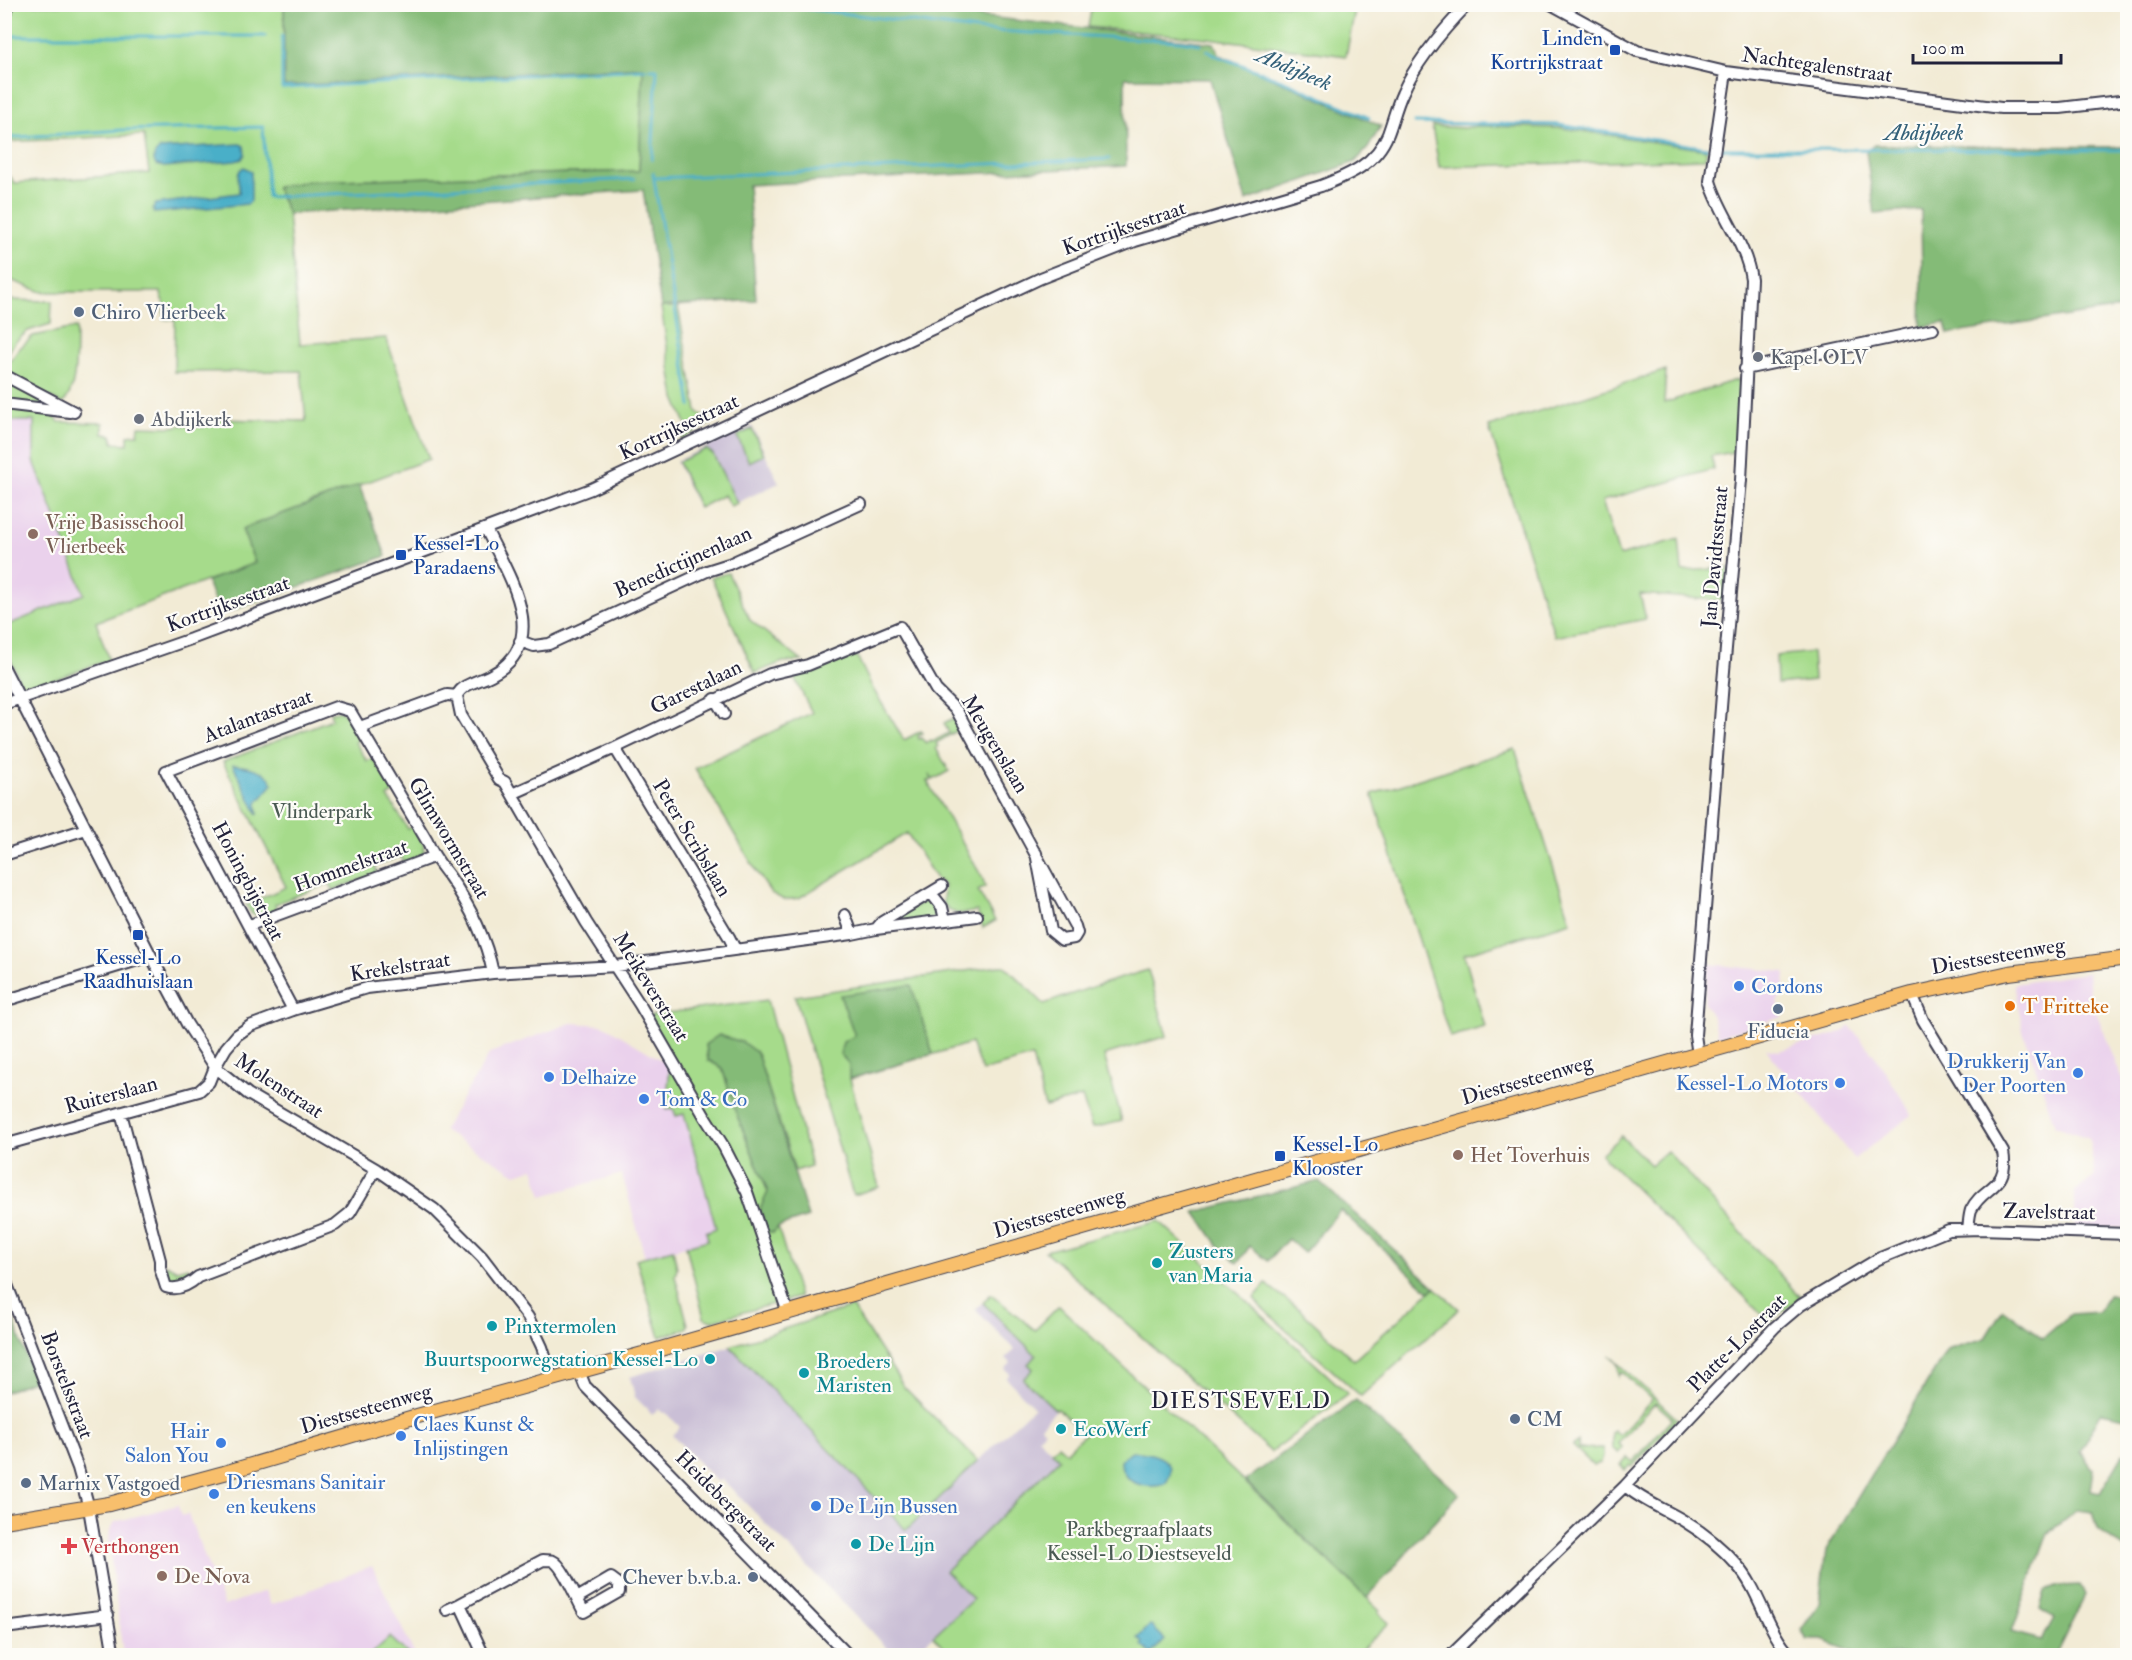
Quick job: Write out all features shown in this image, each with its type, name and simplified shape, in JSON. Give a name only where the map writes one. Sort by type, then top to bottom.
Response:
[{"type":"main road","name":"Diestsesteenweg","points":[[4,1521],[89,1508],[224,1473],[417,1416],[1912,993],[1989,977],[2127,958]]},
{"type":"street","points":[[4,17],[8,4]]},
{"type":"street","name":"Kortrijksestraat","points":[[4,704],[191,639],[601,485],[1069,267],[1135,241],[1321,186],[1362,168],[1387,136],[1402,94],[1415,70],[1468,4]]},
{"type":"street","name":"Nachtegalenstraat","points":[[1551,4],[1637,51],[1726,72],[2001,108],[2060,108],[2127,100]]},
{"type":"street","name":"Jan Davidtsstraat","points":[[1698,1054],[1695,1035],[1741,480],[1751,279],[1749,265],[1714,194],[1710,181],[1726,72]]},
{"type":"street","points":[[1746,369],[1933,329]]},
{"type":"street","points":[[4,375],[74,412],[4,404]]},
{"type":"street","name":"Benedictijnenlaan","points":[[520,641],[534,646],[549,644],[707,571],[729,564],[861,504]]},
{"type":"street","points":[[360,728],[447,695],[457,696],[460,689],[497,671],[512,657],[520,641],[521,606],[516,590],[486,529]]},
{"type":"street","name":"Garestalaan","points":[[512,794],[770,674],[808,665],[900,627]]},
{"type":"street","name":"Meugenslaan","points":[[900,627],[936,690],[957,711],[1036,853],[1066,908],[1076,928],[1077,934],[1074,938],[1062,940],[1052,933],[1036,853]]},
{"type":"street","name":"Molenstraat","points":[[4,668],[151,956],[187,1024],[214,1067],[248,1094],[376,1169],[434,1209],[499,1277],[528,1317],[552,1378]]},
{"type":"street","name":"Meikeverstraat","points":[[457,696],[461,715],[499,779],[505,782],[586,922],[616,966],[724,1146],[747,1192],[789,1312]]},
{"type":"street","points":[[715,699],[724,714]]},
{"type":"street","name":"Atalantastraat","points":[[166,771],[336,707],[350,711],[360,728]]},
{"type":"street","name":"Glimwormstraat","points":[[360,728],[428,841],[433,857],[450,877],[481,931],[488,948],[493,973]]},
{"type":"street","name":"Peter Scribslaan","points":[[615,748],[735,949]]},
{"type":"street","name":"Honingbijstraat","points":[[166,771],[250,925],[293,1010]]},
{"type":"street","points":[[4,855],[86,829]]},
{"type":"street","name":"Hommelstraat","points":[[250,925],[433,857]]},
{"type":"street","points":[[876,929],[882,922],[942,886]]},
{"type":"street","points":[[931,893],[942,908],[945,920]]},
{"type":"street","points":[[1047,913],[1066,908]]},
{"type":"street","points":[[845,915],[852,934]]},
{"type":"street","name":"Krekelstraat","points":[[214,1067],[237,1035],[250,1026],[293,1010],[367,988],[493,973],[616,966],[977,916]]},
{"type":"street","points":[[4,1001],[151,956]]},
{"type":"street","points":[[1912,993],[1923,1020],[2003,1152],[2006,1164],[2002,1177],[1972,1208],[1968,1229]]},
{"type":"street","name":"Ruiterslaan","points":[[4,1144],[199,1091],[209,1082],[214,1067]]},
{"type":"street","points":[[121,1113],[166,1287],[173,1290],[191,1284],[198,1277],[335,1225],[350,1213],[376,1169]]},
{"type":"street","name":"Zavelstraat","points":[[1968,1229],[2127,1234]]},
{"type":"street","name":"Platte-Lostraat","points":[[1450,1656],[1625,1486],[1775,1327],[1801,1305],[1878,1258],[1949,1230],[1968,1229]]},
{"type":"street","name":"Borstelsstraat","points":[[4,1277],[78,1468],[89,1508],[114,1656]]},
{"type":"street","name":"Heidebergstraat","points":[[579,1371],[585,1386],[849,1656]]},
{"type":"street","points":[[1625,1486],[1638,1497],[1685,1522],[1714,1542],[1738,1567],[1756,1593],[1766,1618],[1782,1646],[1791,1656]]},
{"type":"street","points":[[447,1610],[543,1560],[552,1560],[559,1565],[577,1598]]},
{"type":"street","points":[[460,1604],[484,1656]]},
{"type":"street","points":[[4,1628],[108,1615]]},
{"type":"shaded area","name":"Vrije Basisschool Vlierbeek","points":[[5,421],[34,421],[34,461],[84,595],[5,626]]},
{"type":"shaded area","points":[[752,426],[779,483],[730,506],[724,495],[698,508],[676,461]]},
{"type":"shaded area","points":[[1708,964],[1785,972],[1784,987],[1778,1002],[1782,1017],[1718,1036],[1713,1018],[1704,1004]]},
{"type":"shaded area","points":[[2088,973],[2090,994],[2127,1092],[2127,1228],[2075,1227],[2075,1191],[2095,1177],[2089,1138],[2055,1126],[2023,1031],[2014,984]]},
{"type":"shaded area","points":[[571,1023],[603,1025],[670,1065],[676,1116],[684,1114],[716,1229],[708,1240],[645,1257],[622,1174],[542,1196],[534,1168],[516,1174],[443,1130],[490,1053]]},
{"type":"shaded area","points":[[1850,1026],[1878,1060],[1912,1115],[1854,1159],[1766,1049],[1778,1051],[1827,1037],[1844,1031]]},
{"type":"shaded area","name":"De Lijn Bussen","points":[[983,1303],[1036,1355],[1033,1369],[1023,1380],[1056,1410],[1041,1426],[1045,1431],[1038,1438],[1060,1459],[945,1571],[973,1599],[912,1655],[894,1655],[722,1479],[717,1482],[672,1435],[680,1427],[665,1412],[658,1409],[652,1415],[635,1397],[630,1377],[730,1346],[906,1530],[1034,1407],[1006,1378],[1010,1374],[1005,1369],[1011,1363],[1006,1358],[1015,1350],[975,1309]]},
{"type":"shaded area","name":"De Nova","points":[[178,1505],[181,1516],[188,1514],[224,1606],[265,1591],[271,1605],[372,1566],[415,1655],[123,1655],[109,1543],[110,1530],[115,1522]]},
{"type":"green space","points":[[875,4],[1214,43],[1220,55],[1381,126],[1368,148],[1355,162],[1246,201],[1210,79],[1125,78],[1126,166],[748,185],[756,300],[661,307],[643,190],[288,214],[276,187],[307,181],[639,171],[643,67],[284,86],[284,5]]},
{"type":"green space","points":[[1092,4],[1356,5],[1346,56],[1208,38],[1088,27]]},
{"type":"green space","points":[[12,5],[284,5],[285,86],[643,67],[639,171],[307,181],[277,188],[288,214],[300,344],[386,338],[429,459],[242,529],[255,563],[96,622],[109,660],[30,688],[21,685],[5,645],[5,626],[84,594],[34,461],[34,421],[5,421],[5,408],[48,414],[54,416],[59,422],[103,423],[103,434],[112,435],[113,443],[128,444],[128,435],[138,434],[139,426],[204,427],[210,419],[306,421],[301,371],[174,372],[175,320],[164,319],[164,301],[161,292],[42,292],[5,278],[5,177],[11,177],[14,183],[149,173],[144,135],[5,142],[5,31]]},
{"type":"green space","points":[[1432,126],[1562,128],[1707,150],[1705,159],[1439,167]]},
{"type":"green space","points":[[1874,145],[2127,147],[2127,307],[1948,334],[1945,323],[1921,327],[1921,210],[1875,214],[1866,152]]},
{"type":"green space","points":[[5,300],[52,301],[51,324],[28,331],[15,342],[5,358]]},
{"type":"green space","points":[[661,307],[678,307],[697,411],[711,423],[681,440],[687,426],[675,398]]},
{"type":"green space","points":[[76,328],[74,379],[67,398],[62,404],[17,379],[5,369],[5,364],[33,336]]},
{"type":"green space","points":[[1666,370],[1664,403],[1739,379],[1738,451],[1711,456],[1714,469],[1602,501],[1619,556],[1679,539],[1682,571],[1729,568],[1725,601],[1640,594],[1646,619],[1555,637],[1489,427]]},
{"type":"green space","points":[[5,380],[57,408],[5,402]]},
{"type":"green space","points":[[752,429],[764,455],[749,462],[737,436]]},
{"type":"green space","points":[[706,449],[713,454],[737,503],[730,506],[724,495],[699,508],[678,462]]},
{"type":"green space","points":[[359,485],[386,556],[219,615],[207,581],[255,563],[242,529]]},
{"type":"green space","points":[[728,573],[750,620],[802,661],[783,662],[755,673],[711,577]]},
{"type":"green space","points":[[855,652],[873,689],[904,740],[921,731],[923,733],[918,736],[919,739],[922,738],[926,743],[931,740],[932,742],[949,733],[944,723],[953,718],[960,729],[936,743],[938,747],[936,748],[949,771],[933,780],[929,774],[931,781],[927,781],[983,879],[985,887],[978,891],[995,921],[983,928],[977,911],[958,913],[946,907],[943,903],[944,886],[940,881],[938,882],[907,833],[799,898],[784,900],[771,893],[695,768],[812,713],[794,677]]},
{"type":"green space","points":[[1812,652],[1814,680],[1777,684],[1776,656]]},
{"type":"green space","name":"Vlinderpark","points":[[339,711],[345,714],[361,738],[355,742],[367,761],[373,758],[394,792],[388,797],[408,829],[414,825],[424,846],[424,853],[404,863],[401,856],[375,866],[377,874],[333,890],[330,883],[275,904],[277,911],[262,916],[252,914],[246,905],[286,887],[223,762],[332,719],[330,712]]},
{"type":"green space","points":[[1515,749],[1571,922],[1464,954],[1485,1027],[1450,1037],[1372,794]]},
{"type":"green space","points":[[924,901],[937,907],[935,918],[889,924],[889,922]]},
{"type":"green space","points":[[1005,966],[1044,1004],[1148,970],[1167,1036],[1104,1055],[1122,1121],[1092,1128],[1082,1097],[1045,1107],[1032,1057],[982,1071],[971,1043],[850,1079],[879,1187],[853,1195],[795,996]]},
{"type":"green space","points":[[911,985],[933,1054],[849,1079],[849,1064],[840,1054],[843,1042],[855,1036],[840,995]]},
{"type":"green space","points":[[767,1000],[811,1166],[795,1171],[757,1053],[719,1035],[706,1044],[708,1060],[722,1068],[738,1118],[768,1192],[761,1209],[766,1231],[773,1233],[778,1227],[799,1297],[711,1321],[704,1318],[686,1246],[708,1240],[706,1232],[716,1228],[684,1114],[676,1116],[673,1108],[666,1110],[670,1065],[650,1015]]},
{"type":"green space","points":[[719,1035],[742,1042],[757,1053],[808,1217],[778,1227],[773,1233],[766,1231],[760,1209],[768,1192],[738,1118],[722,1068],[708,1060],[706,1044]]},
{"type":"green space","points":[[1621,1136],[1651,1165],[1667,1151],[1800,1297],[1770,1322],[1601,1154]]},
{"type":"green space","points":[[1319,1181],[1435,1287],[1430,1292],[1340,1210],[1304,1253],[1288,1239],[1268,1261],[1250,1246],[1238,1263],[1221,1249],[1195,1212]]},
{"type":"green space","points":[[1159,1221],[1348,1394],[1271,1452],[1045,1251]]},
{"type":"green space","points":[[673,1249],[677,1268],[675,1276],[688,1325],[686,1329],[660,1337],[636,1259]]},
{"type":"green space","points":[[166,1264],[177,1270],[188,1267],[190,1274],[188,1280],[173,1284],[169,1282]]},
{"type":"green space","points":[[1266,1284],[1299,1309],[1354,1360],[1435,1287],[1459,1309],[1361,1396],[1260,1306],[1254,1298]]},
{"type":"green space","name":"Parkbegraafplaats Kessel-Lo Diestseveld","points":[[991,1294],[1035,1330],[1059,1306],[1380,1610],[1378,1613],[1389,1623],[1355,1656],[953,1656],[933,1636],[973,1599],[945,1571],[1059,1459],[1052,1451],[1058,1445],[1066,1452],[1084,1434],[1023,1379],[1033,1369],[1028,1364],[1036,1355],[983,1303]]},
{"type":"green space","points":[[2108,1295],[2127,1297],[2127,1418],[2101,1413],[2080,1451],[2093,1469],[2090,1491],[2100,1493],[2123,1454],[2127,1455],[2127,1550],[2098,1530],[2093,1512],[2077,1510],[2048,1533],[2012,1632],[2042,1640],[2054,1618],[2040,1609],[2045,1591],[2058,1586],[2080,1585],[2085,1596],[2057,1652],[2060,1655],[1861,1655],[1822,1640],[1807,1640],[1801,1630],[1819,1604],[1826,1550],[1947,1350],[1985,1338],[2003,1309],[2043,1338],[2071,1314],[2099,1312]]},
{"type":"green space","points":[[5,1297],[35,1380],[4,1392]]},
{"type":"green space","points":[[852,1307],[904,1387],[978,1461],[906,1530],[730,1346]]},
{"type":"green space","points":[[1609,1355],[1677,1419],[1632,1467],[1630,1465],[1625,1470],[1621,1465],[1627,1457],[1633,1462],[1672,1418],[1655,1403],[1618,1443],[1623,1448],[1618,1453],[1612,1448],[1612,1432],[1614,1430],[1620,1435],[1652,1400],[1622,1372],[1619,1376],[1618,1365]]},
{"type":"green space","points":[[1356,1400],[1459,1494],[1367,1598],[1245,1481]]},
{"type":"green space","points":[[1578,1441],[1579,1449],[1603,1448],[1601,1463],[1593,1465],[1573,1446]]},
{"type":"green space","points":[[390,1637],[408,1654],[370,1655]]},
{"type":"water","points":[[240,144],[244,146],[245,154],[242,159],[235,161],[164,167],[156,165],[154,161],[155,154],[160,149]]},
{"type":"water","points":[[244,167],[251,171],[251,201],[248,204],[154,213],[153,208],[156,204],[239,193],[238,175]]},
{"type":"water","points":[[233,765],[257,770],[271,779],[273,784],[257,803],[258,815]]},
{"type":"water","points":[[1132,1452],[1156,1455],[1167,1463],[1170,1476],[1165,1484],[1150,1486],[1130,1480],[1125,1475],[1121,1460]]},
{"type":"water","points":[[1150,1625],[1165,1639],[1151,1654],[1138,1638]]},
{"type":"waterway","points":[[769,4],[977,30],[1181,41],[1200,44]]},
{"type":"waterway","points":[[9,36],[265,36]]},
{"type":"waterway","points":[[282,36],[282,88],[646,69]]},
{"type":"waterway","name":"Abdijbeek","points":[[1207,50],[1369,118]]},
{"type":"waterway","points":[[650,69],[657,69],[652,160]]},
{"type":"waterway","name":"Abdijbeek","points":[[1414,123],[1559,125],[1707,148]]},
{"type":"waterway","points":[[4,138],[122,130],[263,127],[268,197],[634,179]]},
{"type":"waterway","name":"Abdijbeek","points":[[1720,149],[2128,150]]},
{"type":"waterway","points":[[654,178],[1109,159]]},
{"type":"waterway","points":[[653,173],[691,406]]},
{"type":"place","name":"Linden Kortrijkstraat","points":[[1615,50]]},
{"type":"place","name":"Chiro Vlierbeek","points":[[79,312]]},
{"type":"place","name":"Kapel OLV","points":[[1758,357]]},
{"type":"place","name":"Abdijkerk","points":[[139,419]]},
{"type":"place","name":"Vrije Basisschool Vlierbeek","points":[[33,534]]},
{"type":"place","name":"Kessel-Lo Paradaens","points":[[401,555]]},
{"type":"place","name":"Kessel-Lo Raadhuislaan","points":[[138,935]]},
{"type":"place","name":"Cordons","points":[[1739,986]]},
{"type":"place","name":"T Fritteke","points":[[2010,1006]]},
{"type":"place","name":"Fiducia","points":[[1778,1009]]},
{"type":"place","name":"Drukkerij Van Der Poorten","points":[[2078,1073]]},
{"type":"place","name":"Delhaize","points":[[549,1077]]},
{"type":"place","name":"Kessel-Lo Motors","points":[[1840,1083]]},
{"type":"place","name":"Tom & Co","points":[[644,1099]]},
{"type":"place","name":"Het Toverhuis","points":[[1458,1155]]},
{"type":"place","name":"Kessel-Lo Klooster","points":[[1280,1156]]},
{"type":"place","name":"Zusters van Maria","points":[[1157,1263]]},
{"type":"place","name":"Pinxtermolen","points":[[492,1326]]},
{"type":"place","name":"Buurtspoorwegstation Kessel-Lo","points":[[710,1359]]},
{"type":"place","name":"Broeders Maristen","points":[[804,1373]]},
{"type":"place","name":"CM","points":[[1515,1419]]},
{"type":"place","name":"EcoWerf","points":[[1061,1429]]},
{"type":"place","name":"Claes Kunst & Inlijstingen","points":[[401,1436]]},
{"type":"place","name":"Hair Salon You","points":[[221,1443]]},
{"type":"place","name":"Marnix Vastgoed","points":[[26,1483]]},
{"type":"place","name":"Driesmans Sanitair en keukens","points":[[214,1494]]},
{"type":"place","name":"De Lijn Bussen","points":[[816,1506]]},
{"type":"place","name":"De Lijn","points":[[856,1544]]},
{"type":"place","name":"Verthongen","points":[[69,1546]]},
{"type":"place","name":"De Nova","points":[[162,1576]]},
{"type":"place","name":"Chever b.v.b.a.","points":[[753,1577]]},
{"type":"district","name":"DIESTSEVELD","points":[[1241,1401]]}]
